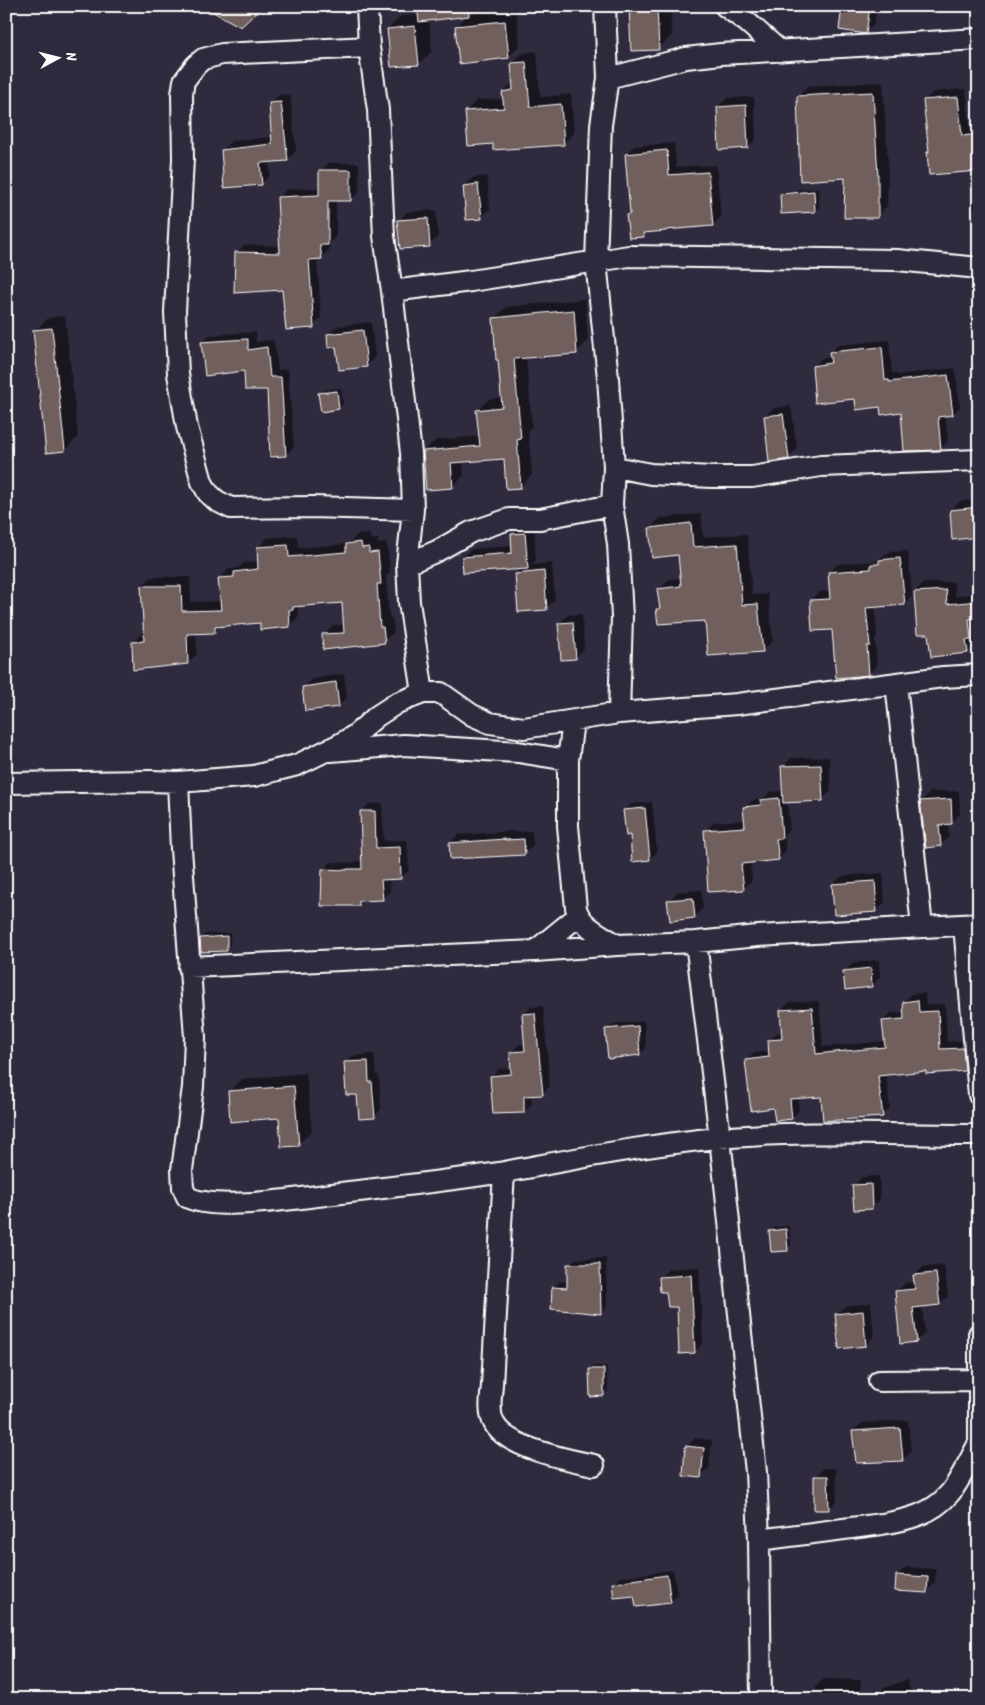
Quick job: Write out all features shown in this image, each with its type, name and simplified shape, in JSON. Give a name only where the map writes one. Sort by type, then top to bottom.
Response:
[{"type":"street","points":[[367,6],[368,47],[378,110],[384,236],[411,453],[413,510],[407,564],[408,602],[423,693]]},
{"type":"street","points":[[605,6],[608,78],[601,125],[596,261],[608,378],[614,467],[612,505],[618,544],[622,617],[619,713]]},
{"type":"street","points":[[725,6],[747,22],[780,51]]},
{"type":"street","points":[[608,78],[686,58],[721,54],[979,39]]},
{"type":"street","points":[[368,47],[222,54],[203,59],[184,81],[182,94],[183,169],[175,312],[178,374],[187,427],[202,482],[208,493],[217,501],[231,508],[312,507],[413,510]]},
{"type":"street","points":[[392,291],[471,281],[629,256],[897,260],[979,268]]},
{"type":"street","points":[[614,467],[652,474],[712,478],[752,477],[821,466],[979,460]]},
{"type":"street","points":[[407,564],[437,551],[471,532],[508,519],[540,519],[612,505]]},
{"type":"street","points":[[6,783],[178,782],[254,776],[297,765],[324,752],[355,735],[377,716],[397,704],[423,693],[441,693],[472,715],[490,722],[524,728],[619,713],[737,704],[943,677],[979,675]]},
{"type":"street","points":[[896,684],[922,927]]},
{"type":"street","points":[[574,721],[568,760],[568,826],[572,879],[578,916],[593,930],[617,945]]},
{"type":"street","points":[[324,752],[404,745],[518,752],[568,760]]},
{"type":"street","points":[[178,782],[195,1037],[194,1087],[182,1170],[183,1188],[187,1197],[196,1202],[251,1202],[304,1198],[504,1172],[640,1147],[720,1138],[796,1134],[979,1135]]},
{"type":"street","points":[[535,951],[578,916]]},
{"type":"street","points":[[189,967],[535,951],[972,924],[979,1095]]},
{"type":"street","points":[[696,942],[720,1138],[756,1472],[762,1699]]},
{"type":"street","points":[[504,1172],[492,1385],[491,1409],[493,1422],[498,1430],[507,1437],[526,1446],[553,1456],[594,1465]]},
{"type":"street","points":[[759,1540],[882,1524],[922,1514],[934,1508],[950,1494],[979,1444],[979,1334]]},
{"type":"street","points":[[879,1381],[978,1380]]},
{"type":"building","points":[[202,6],[263,6],[241,27]]},
{"type":"building","points":[[417,6],[468,6],[469,16],[419,22]]},
{"type":"building","points":[[629,6],[657,6],[659,50],[631,51]]},
{"type":"building","points":[[842,6],[870,6],[866,34],[839,30]]},
{"type":"building","points":[[505,21],[509,58],[459,64],[455,26]]},
{"type":"building","points":[[415,26],[419,65],[391,67],[387,29]]},
{"type":"building","points":[[526,62],[530,107],[561,104],[564,145],[493,150],[493,144],[468,146],[465,111],[504,108],[502,92],[513,90],[511,63]]},
{"type":"building","points":[[873,92],[878,176],[878,218],[844,218],[845,178],[800,181],[797,96]]},
{"type":"building","points":[[958,97],[962,136],[979,134],[979,171],[929,175],[927,152],[929,152],[923,100]]},
{"type":"building","points":[[281,102],[288,161],[260,163],[262,185],[224,188],[221,150],[272,144],[269,103]]},
{"type":"building","points":[[746,105],[748,148],[719,150],[717,107]]},
{"type":"building","points":[[667,150],[669,175],[708,172],[713,226],[643,233],[644,237],[629,238],[626,215],[630,214],[625,154]]},
{"type":"building","points":[[319,170],[351,170],[351,201],[328,201],[328,245],[320,245],[322,259],[309,260],[314,328],[286,330],[282,290],[234,293],[235,252],[280,253],[277,197],[319,195]]},
{"type":"building","points":[[478,184],[482,219],[466,220],[463,186]]},
{"type":"building","points":[[814,191],[815,212],[781,214],[780,194]]},
{"type":"building","points":[[428,218],[430,247],[400,249],[397,220]]},
{"type":"building","points":[[574,310],[577,354],[514,359],[521,439],[517,440],[521,488],[506,489],[504,459],[451,463],[453,488],[426,490],[423,451],[480,446],[476,410],[502,407],[493,318]]},
{"type":"building","points":[[52,328],[65,451],[46,453],[33,330]]},
{"type":"building","points":[[363,330],[367,367],[339,370],[336,347],[328,348],[327,334]]},
{"type":"building","points":[[248,339],[248,350],[267,347],[270,377],[281,377],[286,456],[270,457],[267,390],[245,390],[244,371],[205,376],[201,342]]},
{"type":"building","points":[[882,347],[885,380],[889,380],[889,382],[948,375],[953,415],[938,417],[941,450],[904,451],[901,412],[881,415],[880,407],[856,410],[855,399],[815,403],[812,366],[831,363],[829,352]]},
{"type":"building","points":[[337,391],[339,409],[321,412],[318,393]]},
{"type":"building","points":[[783,414],[789,459],[769,462],[764,416]]},
{"type":"building","points":[[979,507],[979,537],[952,540],[950,510]]},
{"type":"building","points":[[691,523],[693,547],[737,544],[742,605],[758,604],[763,652],[708,656],[705,621],[658,624],[656,609],[660,609],[657,589],[681,586],[678,555],[652,558],[649,528]]},
{"type":"building","points":[[525,533],[528,569],[463,573],[462,557],[512,553],[511,534]]},
{"type":"building","points":[[361,542],[362,548],[369,547],[369,553],[378,552],[381,584],[377,584],[380,627],[383,627],[385,643],[323,650],[322,634],[344,633],[342,603],[293,607],[293,610],[289,610],[290,627],[260,630],[260,623],[215,627],[215,633],[187,634],[188,664],[133,670],[132,642],[144,641],[141,586],[181,586],[182,611],[221,610],[218,578],[234,577],[234,572],[258,569],[257,547],[288,545],[289,557],[346,552],[346,544]]},
{"type":"building","points":[[900,558],[905,605],[866,608],[870,646],[867,646],[869,675],[836,678],[832,630],[812,631],[810,600],[830,599],[828,572],[871,569],[871,564],[879,564],[879,560]]},
{"type":"building","points":[[544,571],[547,610],[518,612],[515,574]]},
{"type":"building","points":[[946,590],[947,604],[979,601],[979,618],[969,619],[971,640],[966,640],[968,653],[931,657],[928,634],[917,634],[914,592]]},
{"type":"building","points":[[573,622],[576,659],[561,660],[558,623]]},
{"type":"building","points":[[336,682],[339,707],[305,711],[302,687]]},
{"type":"building","points":[[821,765],[823,801],[783,803],[781,766]]},
{"type":"building","points":[[779,798],[782,838],[776,839],[779,860],[741,864],[744,890],[708,892],[704,830],[745,827],[743,807],[761,805],[760,800]]},
{"type":"building","points":[[951,799],[952,824],[939,825],[941,846],[926,848],[920,801]]},
{"type":"building","points":[[645,808],[650,860],[632,862],[630,835],[626,836],[623,810]]},
{"type":"building","points":[[360,811],[375,811],[376,848],[400,847],[401,879],[381,880],[383,900],[359,901],[359,906],[321,906],[322,869],[362,869]]},
{"type":"building","points":[[524,839],[525,855],[450,859],[449,843]]},
{"type":"building","points":[[875,881],[877,912],[834,915],[832,884]]},
{"type":"building","points":[[693,898],[695,918],[670,921],[667,900]]},
{"type":"building","points":[[227,936],[227,951],[201,952],[200,938]]},
{"type":"building","points":[[871,968],[872,987],[845,990],[843,971]]},
{"type":"building","points":[[918,1000],[919,1012],[938,1011],[940,1049],[963,1048],[965,1071],[926,1074],[926,1071],[878,1076],[883,1117],[823,1121],[821,1097],[790,1099],[792,1119],[775,1121],[773,1108],[751,1111],[745,1060],[769,1057],[768,1040],[782,1039],[780,1010],[812,1008],[816,1054],[885,1047],[882,1021],[904,1019],[903,1002]]},
{"type":"building","points":[[535,1013],[543,1095],[524,1096],[524,1113],[493,1114],[490,1076],[511,1074],[510,1052],[525,1051],[522,1014]]},
{"type":"building","points":[[638,1026],[640,1055],[608,1059],[605,1029]]},
{"type":"building","points":[[368,1061],[369,1082],[372,1082],[375,1118],[359,1119],[357,1095],[346,1095],[344,1062]]},
{"type":"building","points":[[294,1086],[299,1146],[281,1147],[279,1118],[230,1122],[228,1091]]},
{"type":"building","points":[[871,1184],[872,1209],[854,1210],[852,1185]]},
{"type":"building","points":[[786,1229],[788,1251],[771,1252],[769,1231]]},
{"type":"building","points":[[567,1264],[600,1264],[601,1314],[551,1309],[552,1287],[567,1288]]},
{"type":"building","points":[[936,1273],[940,1305],[913,1308],[917,1342],[900,1344],[895,1291],[915,1289],[913,1275]]},
{"type":"building","points":[[691,1275],[695,1353],[679,1354],[677,1307],[668,1307],[666,1292],[660,1292],[659,1277]]},
{"type":"building","points":[[863,1311],[866,1346],[839,1349],[835,1314]]},
{"type":"building","points":[[589,1369],[604,1369],[604,1396],[590,1397]]},
{"type":"building","points":[[900,1428],[903,1461],[856,1463],[852,1431]]},
{"type":"building","points":[[685,1446],[704,1448],[701,1478],[683,1476]]},
{"type":"building","points":[[814,1476],[828,1476],[829,1510],[814,1510]]},
{"type":"building","points":[[667,1575],[671,1603],[636,1607],[634,1596],[614,1598],[612,1583]]},
{"type":"building","points":[[896,1575],[928,1577],[927,1593],[895,1591]]},
{"type":"waterway","points":[[6,13],[13,6]]}]
